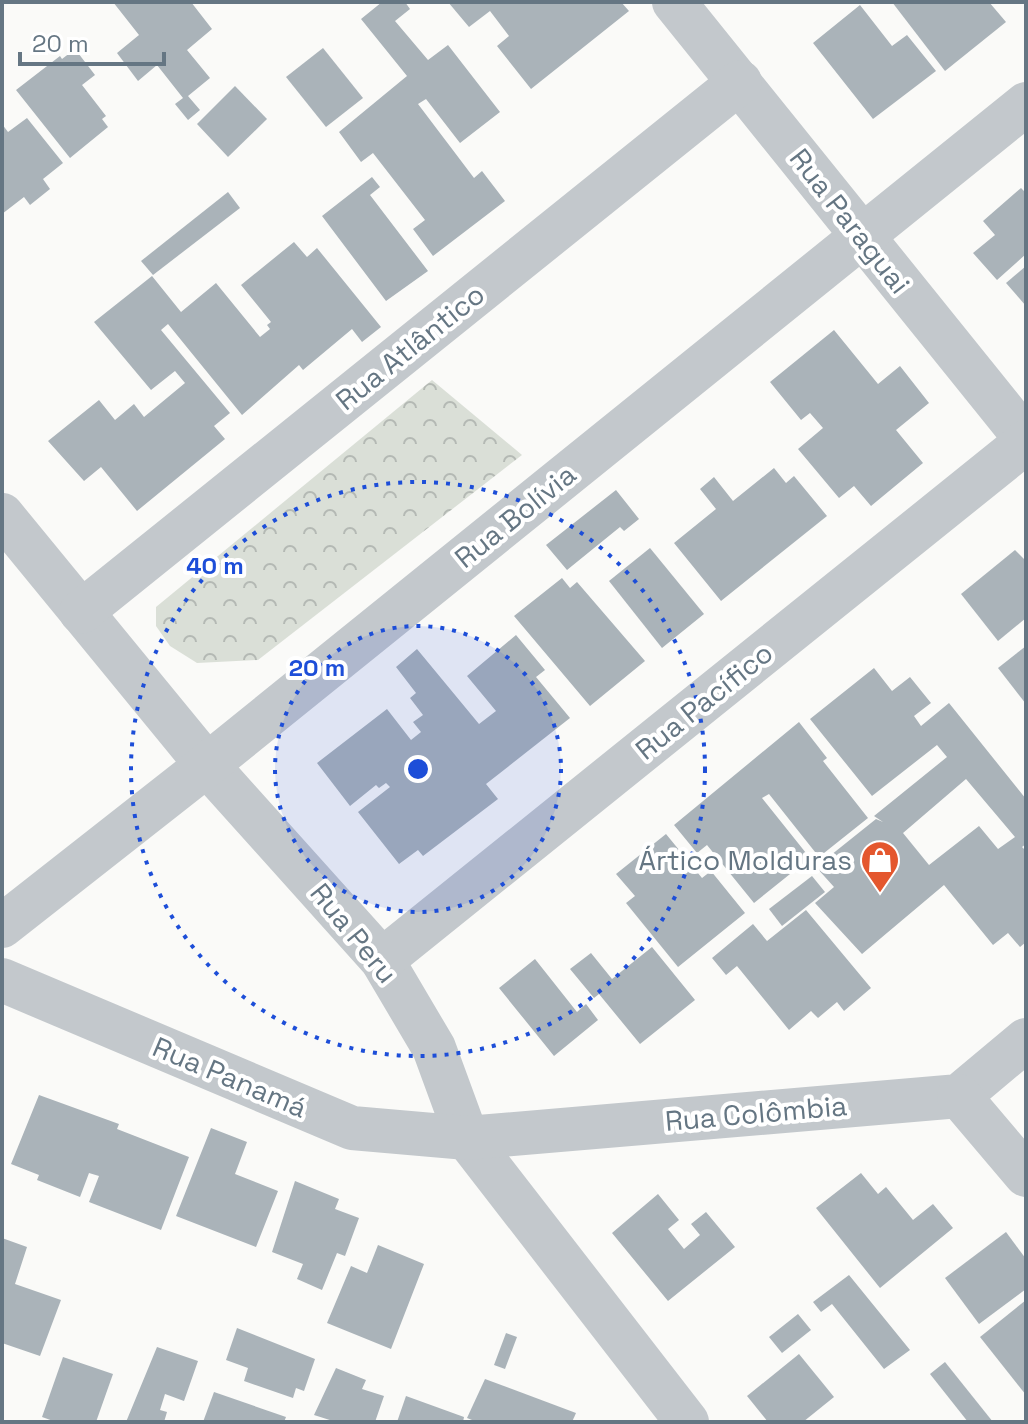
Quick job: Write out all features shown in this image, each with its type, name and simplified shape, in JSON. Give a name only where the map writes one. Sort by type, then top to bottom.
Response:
[{"type":"street","name":"Rua Paraguai","points":[[674,2],[1026,440]]},
{"type":"street","name":"Rua Atlântico","points":[[81,612],[740,82]]},
{"type":"street","name":"Rua Bolívia","points":[[2,926],[207,765],[1026,104]]},
{"type":"street","name":"Rua Pacífico","points":[[382,960],[1026,440]]},
{"type":"street","name":"Rua Peru","points":[[2,515],[207,765],[382,960],[434,1048],[467,1138],[687,1422]]},
{"type":"street","name":"Rua Panamá","points":[[2,980],[352,1128],[467,1138]]},
{"type":"street","points":[[1026,1040],[959,1096],[1026,1175]]},
{"type":"street","name":"Rua Colômbia","points":[[467,1138],[959,1096]]},
{"type":"green space","points":[[432,380],[522,455],[258,660],[197,663],[170,646],[156,626],[156,607]]},
{"type":"building","points":[[113,2],[191,2],[212,29],[187,50],[210,78],[188,96],[200,110],[188,120],[175,104],[183,98],[157,65],[138,81],[117,53],[139,35]]},
{"type":"building","points":[[382,2],[405,2],[410,9],[395,21],[428,60],[448,45],[500,112],[460,143],[426,99],[418,104],[474,178],[482,171],[505,201],[433,256],[413,229],[425,220],[373,153],[361,162],[339,132],[407,76],[361,19]]},
{"type":"building","points":[[448,2],[621,2],[629,11],[531,89],[497,46],[509,36],[490,11],[469,27]]},
{"type":"building","points":[[892,2],[989,2],[1006,22],[945,71]]},
{"type":"building","points":[[860,5],[892,46],[907,35],[936,71],[873,119],[813,43]]},
{"type":"building","points":[[323,48],[363,98],[326,127],[286,77]]},
{"type":"building","points":[[75,49],[95,75],[82,85],[106,116],[102,119],[108,127],[70,158],[16,90],[60,56],[62,59]]},
{"type":"building","points":[[235,86],[267,119],[228,157],[197,124]]},
{"type":"building","points":[[27,118],[63,163],[43,179],[50,189],[30,205],[24,197],[2,214],[2,124],[8,132]]},
{"type":"building","points":[[372,177],[380,187],[370,195],[428,271],[386,301],[322,216]]},
{"type":"building","points":[[1021,188],[1026,193],[1026,254],[997,280],[973,253],[995,235],[983,221]]},
{"type":"building","points":[[228,192],[240,208],[153,275],[141,261]]},
{"type":"building","points":[[294,242],[307,257],[317,248],[381,327],[362,342],[352,329],[303,370],[299,365],[242,415],[168,324],[161,330],[230,413],[214,426],[225,439],[137,511],[101,467],[84,481],[48,441],[99,400],[115,420],[134,404],[144,417],[185,383],[175,371],[151,390],[94,322],[152,276],[181,312],[216,283],[260,337],[270,329],[267,325],[271,322],[241,285]]},
{"type":"building","points":[[1026,266],[1026,306],[1006,283]]},
{"type":"building","points":[[834,330],[878,384],[900,366],[929,403],[896,430],[923,463],[871,506],[854,486],[839,498],[798,449],[823,428],[810,413],[801,420],[770,382]]},
{"type":"building","points":[[774,468],[786,483],[794,476],[827,516],[721,601],[674,543],[716,509],[700,489],[714,477],[733,501]]},
{"type":"building","points":[[616,490],[639,519],[624,531],[620,527],[567,570],[546,545]]},
{"type":"building","points":[[650,548],[704,614],[662,648],[609,581]]},
{"type":"building","points":[[1015,550],[1026,561],[1026,618],[998,641],[961,594]]},
{"type":"building","points":[[562,578],[570,588],[577,582],[645,661],[590,706],[514,616]]},
{"type":"building","points":[[516,635],[545,670],[536,677],[570,718],[486,784],[498,799],[423,856],[418,850],[399,864],[358,812],[390,787],[386,783],[379,788],[376,785],[350,806],[317,763],[387,709],[411,740],[421,732],[413,722],[423,715],[410,698],[416,693],[396,667],[417,649],[479,724],[496,711],[467,676]]},
{"type":"building","points":[[1026,646],[1026,704],[998,668]]},
{"type":"building","points":[[874,668],[892,691],[910,677],[931,703],[914,716],[921,726],[949,703],[1026,799],[1026,844],[1022,847],[1026,851],[1026,942],[1020,947],[1008,933],[993,945],[944,885],[862,954],[815,903],[834,887],[816,867],[876,819],[883,822],[874,816],[947,757],[937,745],[872,796],[810,719]],"holes":[[[966,779],[1015,837],[998,849],[979,826],[929,865],[903,833]]]},
{"type":"building","points":[[799,722],[827,758],[823,761],[868,818],[819,857],[769,794],[762,798],[810,858],[754,903],[707,845],[697,853],[674,825]]},
{"type":"building","points":[[666,834],[702,878],[711,871],[745,913],[678,967],[626,903],[635,896],[616,874]]},
{"type":"building","points":[[812,876],[825,892],[782,926],[769,909]]},
{"type":"building","points":[[806,910],[871,988],[844,1011],[837,1002],[818,1018],[811,1011],[789,1030],[737,966],[726,975],[712,958],[753,924],[767,941]]},
{"type":"building","points":[[652,947],[695,1000],[640,1044],[599,994],[594,998],[570,969],[591,953],[612,979]]},
{"type":"building","points":[[535,959],[577,1012],[586,1004],[598,1020],[554,1056],[499,988]]},
{"type":"building","points":[[39,1095],[119,1124],[117,1129],[189,1157],[161,1230],[89,1202],[99,1176],[89,1173],[80,1197],[37,1180],[39,1175],[11,1164]]},
{"type":"building","points":[[211,1128],[247,1142],[235,1174],[278,1191],[256,1247],[176,1216]]},
{"type":"building","points":[[861,1173],[878,1194],[886,1187],[913,1220],[933,1204],[953,1228],[880,1288],[816,1208]]},
{"type":"building","points":[[295,1181],[339,1199],[335,1209],[359,1218],[345,1256],[337,1253],[322,1290],[297,1279],[303,1264],[272,1252]]},
{"type":"building","points":[[658,1194],[679,1220],[668,1229],[684,1249],[700,1235],[691,1224],[706,1212],[735,1247],[668,1301],[612,1233]]},
{"type":"building","points":[[1006,1232],[1026,1259],[1026,1289],[979,1324],[945,1278]]},
{"type":"building","points":[[2,1238],[27,1247],[15,1284],[61,1300],[40,1356],[2,1343]]},
{"type":"building","points":[[378,1245],[424,1264],[391,1349],[327,1323],[351,1266],[367,1273]]},
{"type":"building","points":[[849,1275],[910,1350],[884,1369],[832,1304],[821,1312],[813,1302]]},
{"type":"building","points":[[1026,1300],[1026,1395],[980,1337]]},
{"type":"building","points":[[798,1314],[811,1330],[782,1353],[769,1337]]},
{"type":"building","points":[[237,1328],[315,1359],[304,1391],[296,1388],[293,1398],[244,1381],[248,1368],[226,1360]]},
{"type":"building","points":[[506,1333],[517,1337],[505,1369],[494,1365]]},
{"type":"building","points":[[157,1347],[198,1361],[184,1401],[165,1394],[160,1410],[167,1412],[164,1422],[126,1422]]},
{"type":"building","points":[[799,1354],[834,1397],[803,1422],[768,1422],[747,1396]]},
{"type":"building","points":[[63,1357],[113,1374],[96,1422],[56,1422],[42,1417]]},
{"type":"building","points":[[945,1362],[993,1422],[968,1422],[930,1374]]},
{"type":"building","points":[[336,1368],[366,1380],[362,1389],[384,1396],[375,1422],[336,1422],[314,1415]]},
{"type":"building","points":[[485,1379],[576,1413],[572,1422],[477,1422],[467,1418]]},
{"type":"building","points":[[214,1392],[286,1417],[284,1422],[203,1422]]},
{"type":"building","points":[[406,1396],[464,1417],[463,1422],[397,1422]]},
{"type":"place","name":"Ártico Molduras","points":[[880,894]]}]
